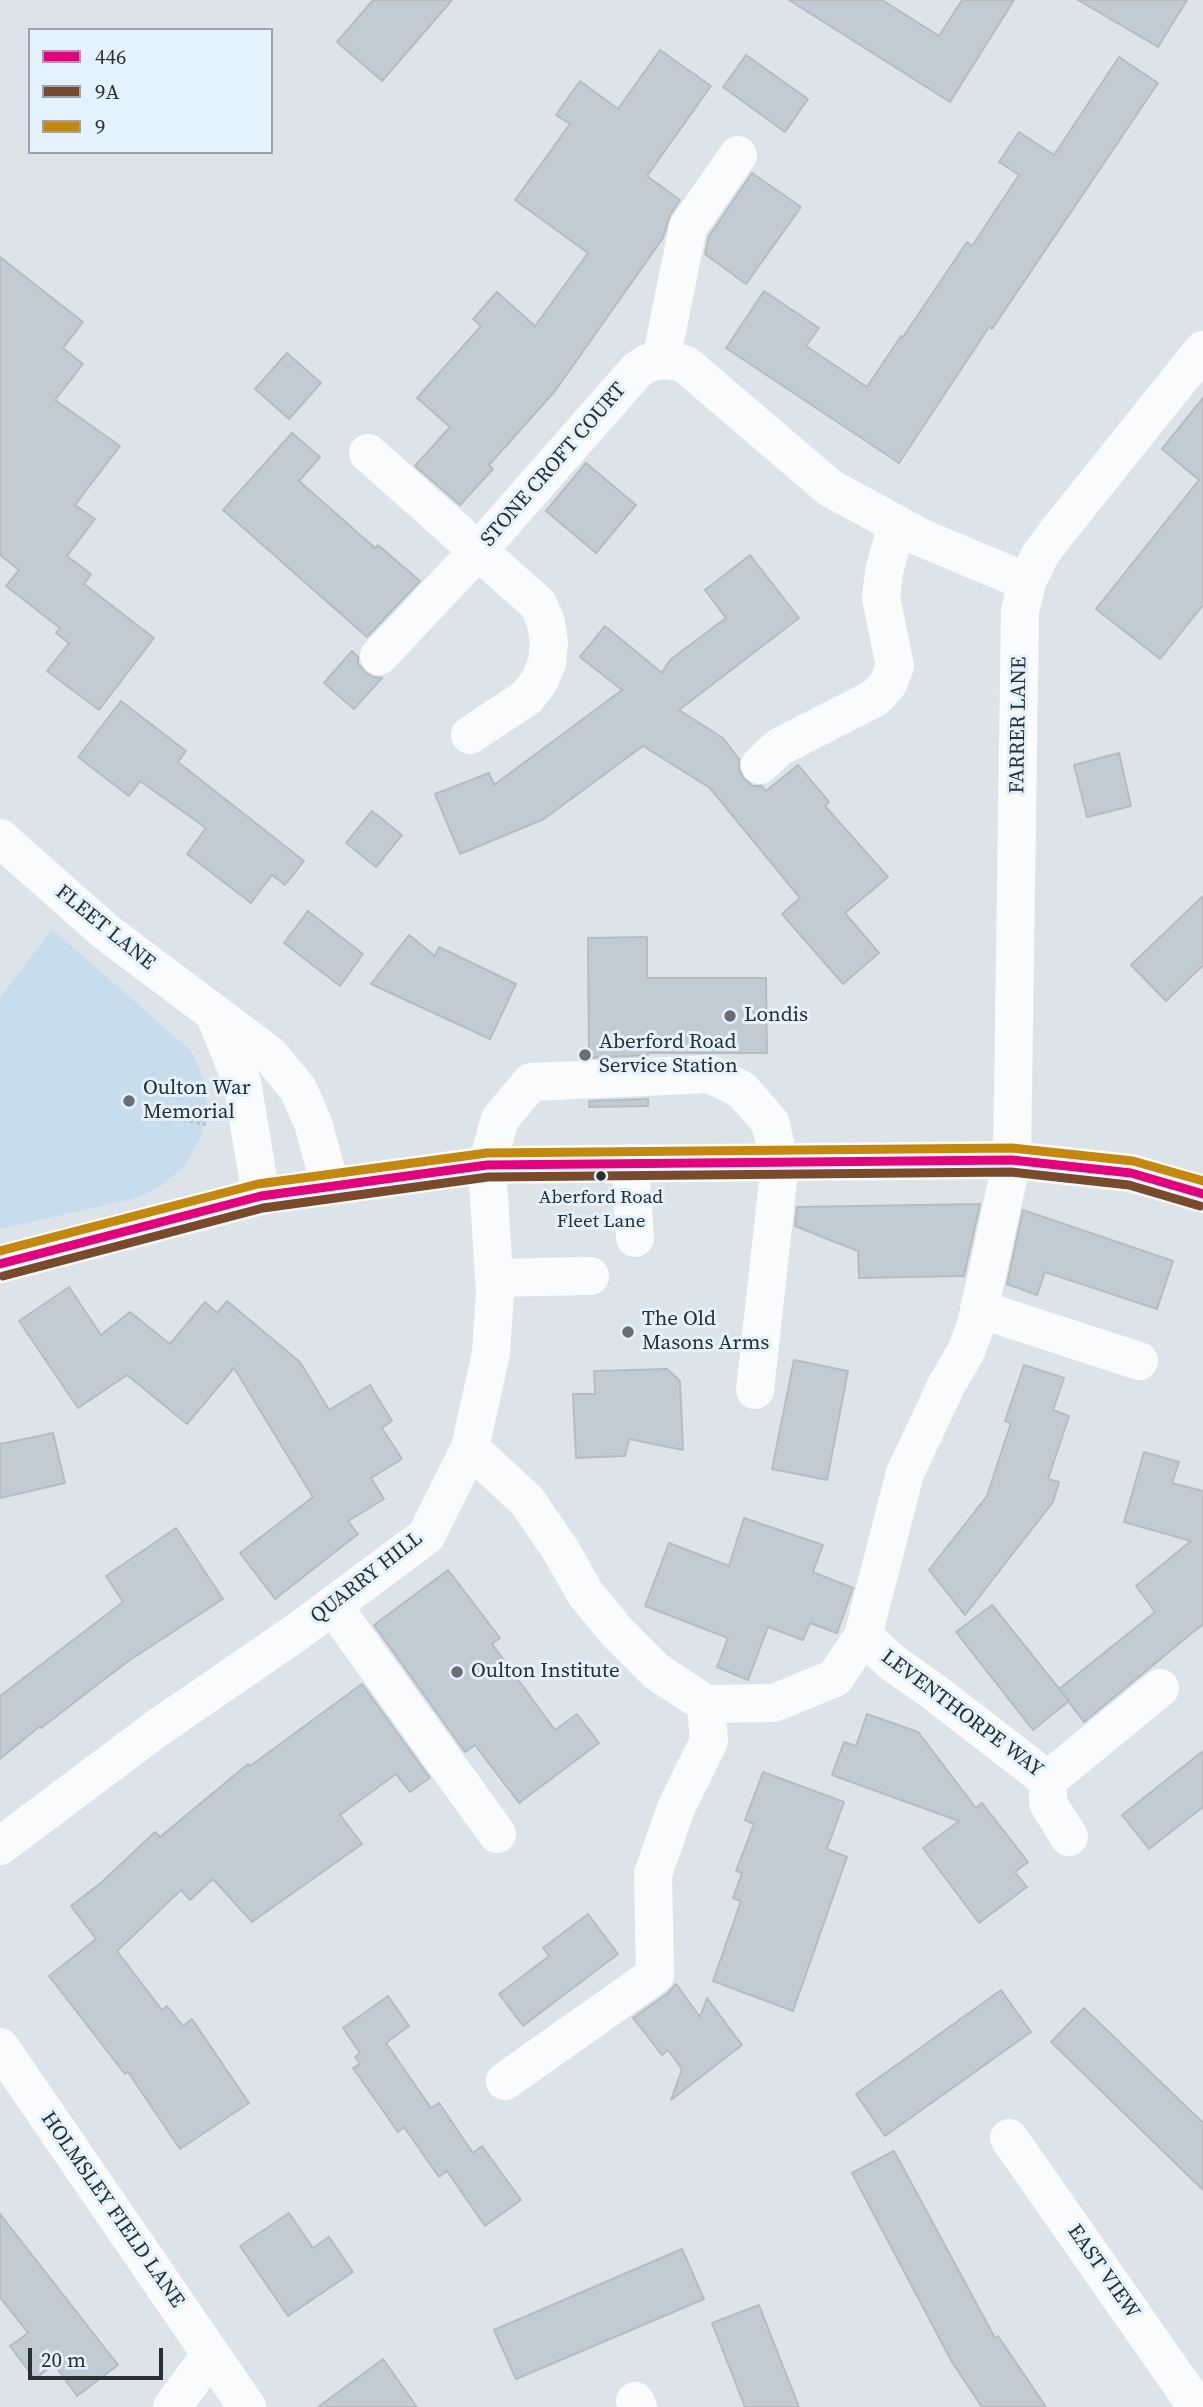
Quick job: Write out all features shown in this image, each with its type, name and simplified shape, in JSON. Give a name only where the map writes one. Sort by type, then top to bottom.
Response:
[{"type":"street","points":[[738,155],[688,227],[661,360],[686,365],[830,488],[922,538],[1027,582]]},
{"type":"street","name":"FARRER LANE","points":[[979,1309],[1013,1160],[1020,611],[1027,582],[1040,555],[1203,350]]},
{"type":"street","name":"STONE CROFT COURT","points":[[470,735],[526,698],[540,681],[547,663],[550,643],[546,622],[538,604],[478,551],[636,370],[661,360]]},
{"type":"street","points":[[368,453],[478,551],[379,656]]},
{"type":"street","points":[[760,765],[779,747],[875,698],[888,684],[895,666],[881,598],[884,572],[897,524]]},
{"type":"street","name":"FLEET LANE","points":[[0,838],[106,932],[270,1055],[298,1089],[313,1123],[330,1185]]},
{"type":"street","points":[[214,1013],[242,1082],[261,1196]]},
{"type":"street","name":"QUARRY HILL","points":[[0,1846],[156,1729],[333,1606],[426,1536],[470,1448],[491,1353],[495,1293],[487,1165],[500,1119],[531,1082],[710,1074],[742,1090],[770,1122],[780,1163],[755,1390]]},
{"type":"street","points":[[0,1264],[261,1196],[487,1165],[1013,1160],[1131,1173],[1203,1194]]},
{"type":"street","points":[[630,1163],[635,1238]]},
{"type":"street","points":[[494,1278],[590,1276]]},
{"type":"street","points":[[979,1309],[1139,1361]]},
{"type":"street","name":"LEVENTHORPE WAY","points":[[706,1704],[774,1703],[835,1678],[863,1636],[905,1473],[946,1386],[966,1351],[979,1309]]},
{"type":"street","points":[[470,1448],[527,1501],[560,1549],[585,1593],[616,1631],[657,1672],[706,1704],[709,1741],[676,1808],[653,1874],[655,1975],[505,2081]]},
{"type":"street","points":[[333,1606],[497,1835]]},
{"type":"street","name":"LEVENTHORPE WAY","points":[[863,1636],[893,1663],[1048,1780],[1160,1688]]},
{"type":"street","points":[[1048,1780],[1048,1803],[1069,1837]]},
{"type":"street","name":"HOLMSLEY FIELD LANE","points":[[0,2047],[247,2407]]},
{"type":"street","name":"EAST VIEW","points":[[1009,2138],[1197,2407]]},
{"type":"street","points":[[172,2407],[211,2354]]},
{"type":"shaded area","points":[[52,929],[191,1051],[203,1078],[207,1108],[200,1138],[186,1164],[164,1184],[137,1198],[0,1229],[0,998]]},
{"type":"building","points":[[373,0],[452,0],[382,81],[337,42]]},
{"type":"building","points":[[789,0],[882,0],[939,36],[962,0],[1014,0],[950,102]]},
{"type":"building","points":[[1078,0],[1187,0],[1158,47]]},
{"type":"building","points":[[660,50],[711,86],[647,176],[680,200],[670,215],[663,238],[555,391],[489,465],[493,469],[460,505],[415,466],[450,427],[417,398],[481,326],[473,319],[497,292],[535,326],[588,253],[515,200],[570,124],[556,115],[580,81],[618,109]]},
{"type":"building","points":[[746,55],[808,99],[785,132],[723,87]]},
{"type":"building","points":[[1119,57],[1158,83],[992,329],[989,327],[899,463],[726,348],[764,291],[819,328],[806,346],[867,387],[967,242],[972,246],[1019,175],[999,162],[1019,132],[1054,155]]},
{"type":"building","points":[[752,173],[801,207],[746,284],[705,254],[709,236]]},
{"type":"building","points":[[0,257],[83,322],[63,348],[83,364],[55,400],[120,446],[75,505],[95,519],[67,556],[91,574],[84,584],[154,638],[99,710],[47,671],[69,643],[56,633],[60,628],[6,586],[19,570],[0,555]]},
{"type":"building","points":[[287,353],[321,383],[289,419],[255,389]]},
{"type":"building","points":[[1203,398],[1203,605],[1160,659],[1096,609],[1199,480],[1162,449]]},
{"type":"building","points":[[292,433],[320,457],[299,481],[375,548],[378,545],[420,581],[367,637],[223,510]]},
{"type":"building","points":[[586,463],[636,505],[596,553],[546,511]]},
{"type":"building","points":[[750,555],[799,618],[679,710],[723,738],[739,759],[739,769],[744,779],[753,786],[762,786],[766,791],[798,765],[829,802],[825,806],[888,877],[845,913],[879,953],[843,984],[782,914],[800,898],[710,788],[643,746],[544,819],[460,854],[435,794],[489,773],[494,785],[622,690],[580,657],[605,626],[662,673],[670,660],[726,618],[705,590]]},
{"type":"building","points":[[352,651],[365,672],[382,678],[354,709],[324,683]]},
{"type":"building","points":[[121,701],[186,751],[178,762],[304,861],[285,885],[272,875],[251,903],[187,854],[206,828],[140,781],[129,796],[78,757]]},
{"type":"building","points":[[1119,753],[1131,806],[1087,817],[1074,765]]},
{"type":"building","points":[[372,811],[402,835],[376,867],[346,843]]},
{"type":"building","points":[[1203,896],[1203,965],[1166,1001],[1131,965]]},
{"type":"building","points":[[308,911],[363,954],[340,986],[284,943]]},
{"type":"building","points":[[409,935],[435,956],[439,947],[516,984],[490,1039],[371,984]]},
{"type":"building","points":[[647,937],[647,978],[766,978],[767,1053],[648,1053],[589,1058],[588,938]]},
{"type":"building","points":[[648,1099],[648,1106],[589,1107],[589,1101]]},
{"type":"building","points":[[980,1204],[964,1276],[859,1278],[858,1251],[795,1226],[797,1207]]},
{"type":"building","points":[[1023,1210],[1173,1261],[1157,1309],[1045,1272],[1037,1295],[1007,1284]]},
{"type":"building","points":[[69,1287],[101,1335],[130,1312],[170,1344],[205,1302],[217,1313],[227,1301],[300,1362],[329,1410],[370,1385],[392,1421],[382,1428],[402,1459],[371,1478],[384,1499],[348,1521],[358,1534],[275,1599],[240,1553],[313,1497],[234,1368],[187,1424],[127,1375],[78,1408],[19,1321]]},
{"type":"building","points":[[794,1360],[848,1371],[827,1480],[772,1469]]},
{"type":"building","points":[[1024,1365],[1064,1378],[1053,1410],[1069,1416],[1048,1479],[1059,1482],[1053,1502],[965,1615],[929,1570],[987,1496],[1011,1423],[1005,1421]]},
{"type":"building","points":[[667,1369],[680,1381],[683,1450],[629,1439],[625,1456],[576,1458],[573,1394],[595,1394],[594,1371]]},
{"type":"building","points":[[53,1433],[65,1483],[0,1498],[0,1444]]},
{"type":"building","points":[[1144,1452],[1179,1462],[1172,1483],[1203,1491],[1203,1624],[1084,1722],[1059,1689],[1155,1612],[1136,1586],[1191,1541],[1124,1522]]},
{"type":"building","points":[[744,1518],[823,1545],[813,1572],[853,1588],[837,1633],[810,1623],[803,1640],[768,1627],[748,1680],[717,1667],[728,1638],[645,1606],[669,1543],[729,1566]]},
{"type":"building","points":[[176,1528],[223,1599],[127,1662],[0,1759],[0,1696],[123,1602],[106,1576]]},
{"type":"building","name":"Oulton Institute","points":[[448,1570],[500,1638],[492,1644],[555,1730],[577,1714],[599,1743],[519,1803],[475,1745],[465,1752],[374,1625]]},
{"type":"building","points":[[992,1605],[1069,1701],[1033,1730],[956,1632]]},
{"type":"building","points":[[362,1684],[430,1778],[410,1792],[396,1774],[340,1815],[362,1844],[252,1922],[213,1879],[190,1900],[181,1890],[117,1951],[162,2010],[167,2006],[183,2026],[192,2019],[249,2103],[180,2149],[128,2072],[125,2074],[49,1976],[96,1939],[71,1906],[102,1882],[155,1832],[160,1837],[248,1764],[250,1766]]},
{"type":"building","points":[[867,1714],[918,1732],[976,1808],[982,1803],[1028,1862],[1015,1872],[1027,1887],[979,1923],[923,1848],[959,1821],[832,1775],[844,1742],[856,1746]]},
{"type":"building","points":[[1203,1751],[1203,1807],[1149,1849],[1122,1815]]},
{"type":"building","points":[[763,1772],[844,1802],[827,1849],[847,1857],[793,2011],[713,1981],[741,1901],[733,1898],[742,1873],[736,1871],[754,1824],[745,1820]]},
{"type":"building","points":[[588,1914],[618,1954],[523,2026],[499,1994],[549,1956],[543,1948]]},
{"type":"building","points":[[676,1984],[700,2017],[707,1998],[742,2045],[671,2100],[682,2069],[668,2050],[662,2055],[633,2018]]},
{"type":"building","points":[[1001,1990],[1031,2032],[885,2136],[856,2094]]},
{"type":"building","points":[[388,1996],[409,2026],[386,2043],[431,2108],[439,2103],[473,2153],[482,2146],[521,2200],[485,2226],[447,2171],[439,2177],[404,2127],[398,2132],[353,2068],[360,2064],[355,2057],[360,2053],[343,2028]]},
{"type":"building","points":[[1084,2008],[1203,2123],[1203,2190],[1051,2042]]},
{"type":"building","points":[[894,2151],[995,2338],[998,2336],[1046,2407],[982,2407],[952,2362],[852,2173]]},
{"type":"building","points":[[289,2213],[313,2248],[329,2237],[353,2272],[288,2316],[240,2246]]},
{"type":"building","points":[[0,2214],[118,2365],[77,2396],[54,2364],[35,2379],[10,2346],[28,2333],[0,2297]]},
{"type":"building","points":[[682,2249],[704,2299],[516,2379],[494,2330]]},
{"type":"building","points":[[759,2305],[799,2407],[745,2407],[712,2323]]},
{"type":"building","points":[[383,2359],[417,2407],[318,2407]]},
{"type":"transit line","name":"9","points":[[0,1251],[258,1184],[487,1153],[1012,1148],[1133,1161],[1203,1181]]},
{"type":"transit line","name":"446","points":[[0,1264],[261,1196],[487,1165],[1012,1160],[1131,1173],[1203,1194]]},
{"type":"transit line","name":"9A","points":[[3,1276],[263,1208],[488,1177],[1011,1172],[1129,1185],[1200,1206]]},
{"type":"place","name":"Londis","points":[[730,1016]]},
{"type":"place","name":"Aberford Road Service Station","points":[[585,1055]]},
{"type":"place","name":"Oulton War Memorial","points":[[129,1101]]},
{"type":"place","name":"Aberford Road Fleet Lane","points":[[601,1176]]},
{"type":"place","name":"The Old Masons Arms","points":[[628,1332]]},
{"type":"place","name":"Oulton Institute","points":[[457,1672]]}]
